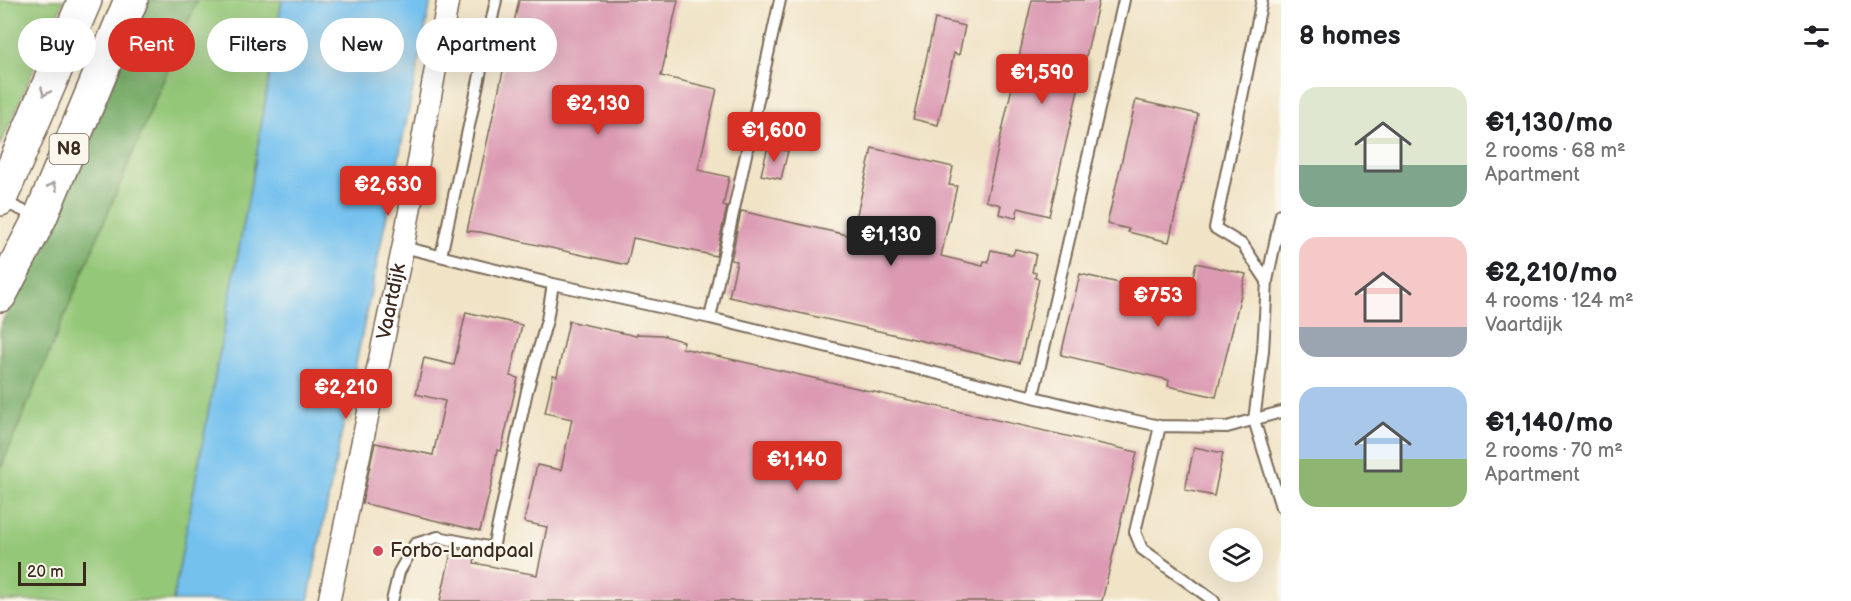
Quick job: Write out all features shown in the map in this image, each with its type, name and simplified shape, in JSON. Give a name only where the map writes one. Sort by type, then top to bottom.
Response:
[{"type":"highway","name":"N8","points":[[0,200],[85,0]]},
{"type":"highway","name":"N8","points":[[0,295],[40,218],[131,0]]},
{"type":"street","name":"Vaartdijk","points":[[328,601],[403,247],[448,0]]},
{"type":"lane","points":[[441,256],[496,0]]},
{"type":"lane","points":[[710,318],[780,0]]},
{"type":"lane","points":[[1033,396],[1125,0]]},
{"type":"lane","points":[[1262,0],[1215,228],[1243,245],[1267,281]]},
{"type":"lane","points":[[0,200],[40,218]]},
{"type":"lane","points":[[1281,214],[1267,281],[1263,351],[1254,420],[1281,507]]},
{"type":"lane","points":[[403,247],[1160,426],[1227,427],[1281,412]]},
{"type":"lane","points":[[392,601],[399,572],[415,544],[438,537],[493,548],[527,391],[547,320],[553,284]]},
{"type":"lane","points":[[1160,426],[1135,531],[1142,549],[1214,601]]},
{"type":"green space","points":[[0,0],[64,0],[56,18],[18,18],[18,72],[32,72],[0,146]]},
{"type":"green space","points":[[148,0],[197,0],[189,18],[141,18]]},
{"type":"green space","points":[[197,0],[282,0],[279,18],[207,18],[207,72],[270,72],[173,601],[0,601],[0,470],[167,72],[195,72],[195,18],[189,18]]},
{"type":"green space","points":[[118,72],[167,72],[0,470],[0,326],[38,252]]},
{"type":"water","points":[[282,0],[431,0],[427,18],[416,18],[416,72],[308,601],[173,601],[270,72],[308,72],[308,18],[279,18]]},
{"type":"building","points":[[519,0],[678,0],[661,76],[717,89],[698,170],[729,177],[723,206],[727,207],[716,256],[633,238],[627,265],[467,231],[503,72],[557,72],[557,18],[515,18]]},
{"type":"building","points":[[1032,0],[1099,0],[1049,216],[1018,208],[1016,218],[999,214],[1001,205],[986,201]]},
{"type":"building","points":[[935,19],[965,26],[959,55],[954,53],[938,125],[913,119]]},
{"type":"building","points":[[1136,100],[1198,114],[1169,242],[1128,232],[1129,229],[1107,224]]},
{"type":"building","points":[[768,146],[788,151],[781,179],[761,175]]},
{"type":"building","points":[[872,148],[953,167],[949,185],[957,186],[941,256],[983,266],[984,261],[988,262],[991,250],[1013,255],[1015,249],[1036,254],[1032,272],[1036,273],[1035,278],[1039,279],[1020,363],[729,297],[737,261],[731,260],[741,211],[852,236]]},
{"type":"building","points":[[1196,263],[1246,274],[1216,397],[1168,386],[1169,380],[1061,355],[1080,274],[1188,299]]},
{"type":"building","points":[[466,312],[522,325],[510,376],[518,378],[501,451],[497,450],[480,531],[362,503],[375,443],[433,455],[445,401],[416,394],[424,358],[454,365]]},
{"type":"building","points":[[569,321],[636,336],[637,334],[662,335],[684,342],[682,348],[1137,452],[1102,601],[440,601],[452,548],[476,552],[474,563],[537,575],[547,527],[524,522],[537,465],[561,470],[572,419],[545,413],[553,375],[557,376]]},
{"type":"building","points":[[1194,447],[1223,453],[1214,496],[1185,490]]},
{"type":"place","name":"Forbo-Landpaal","points":[[378,551]]}]
